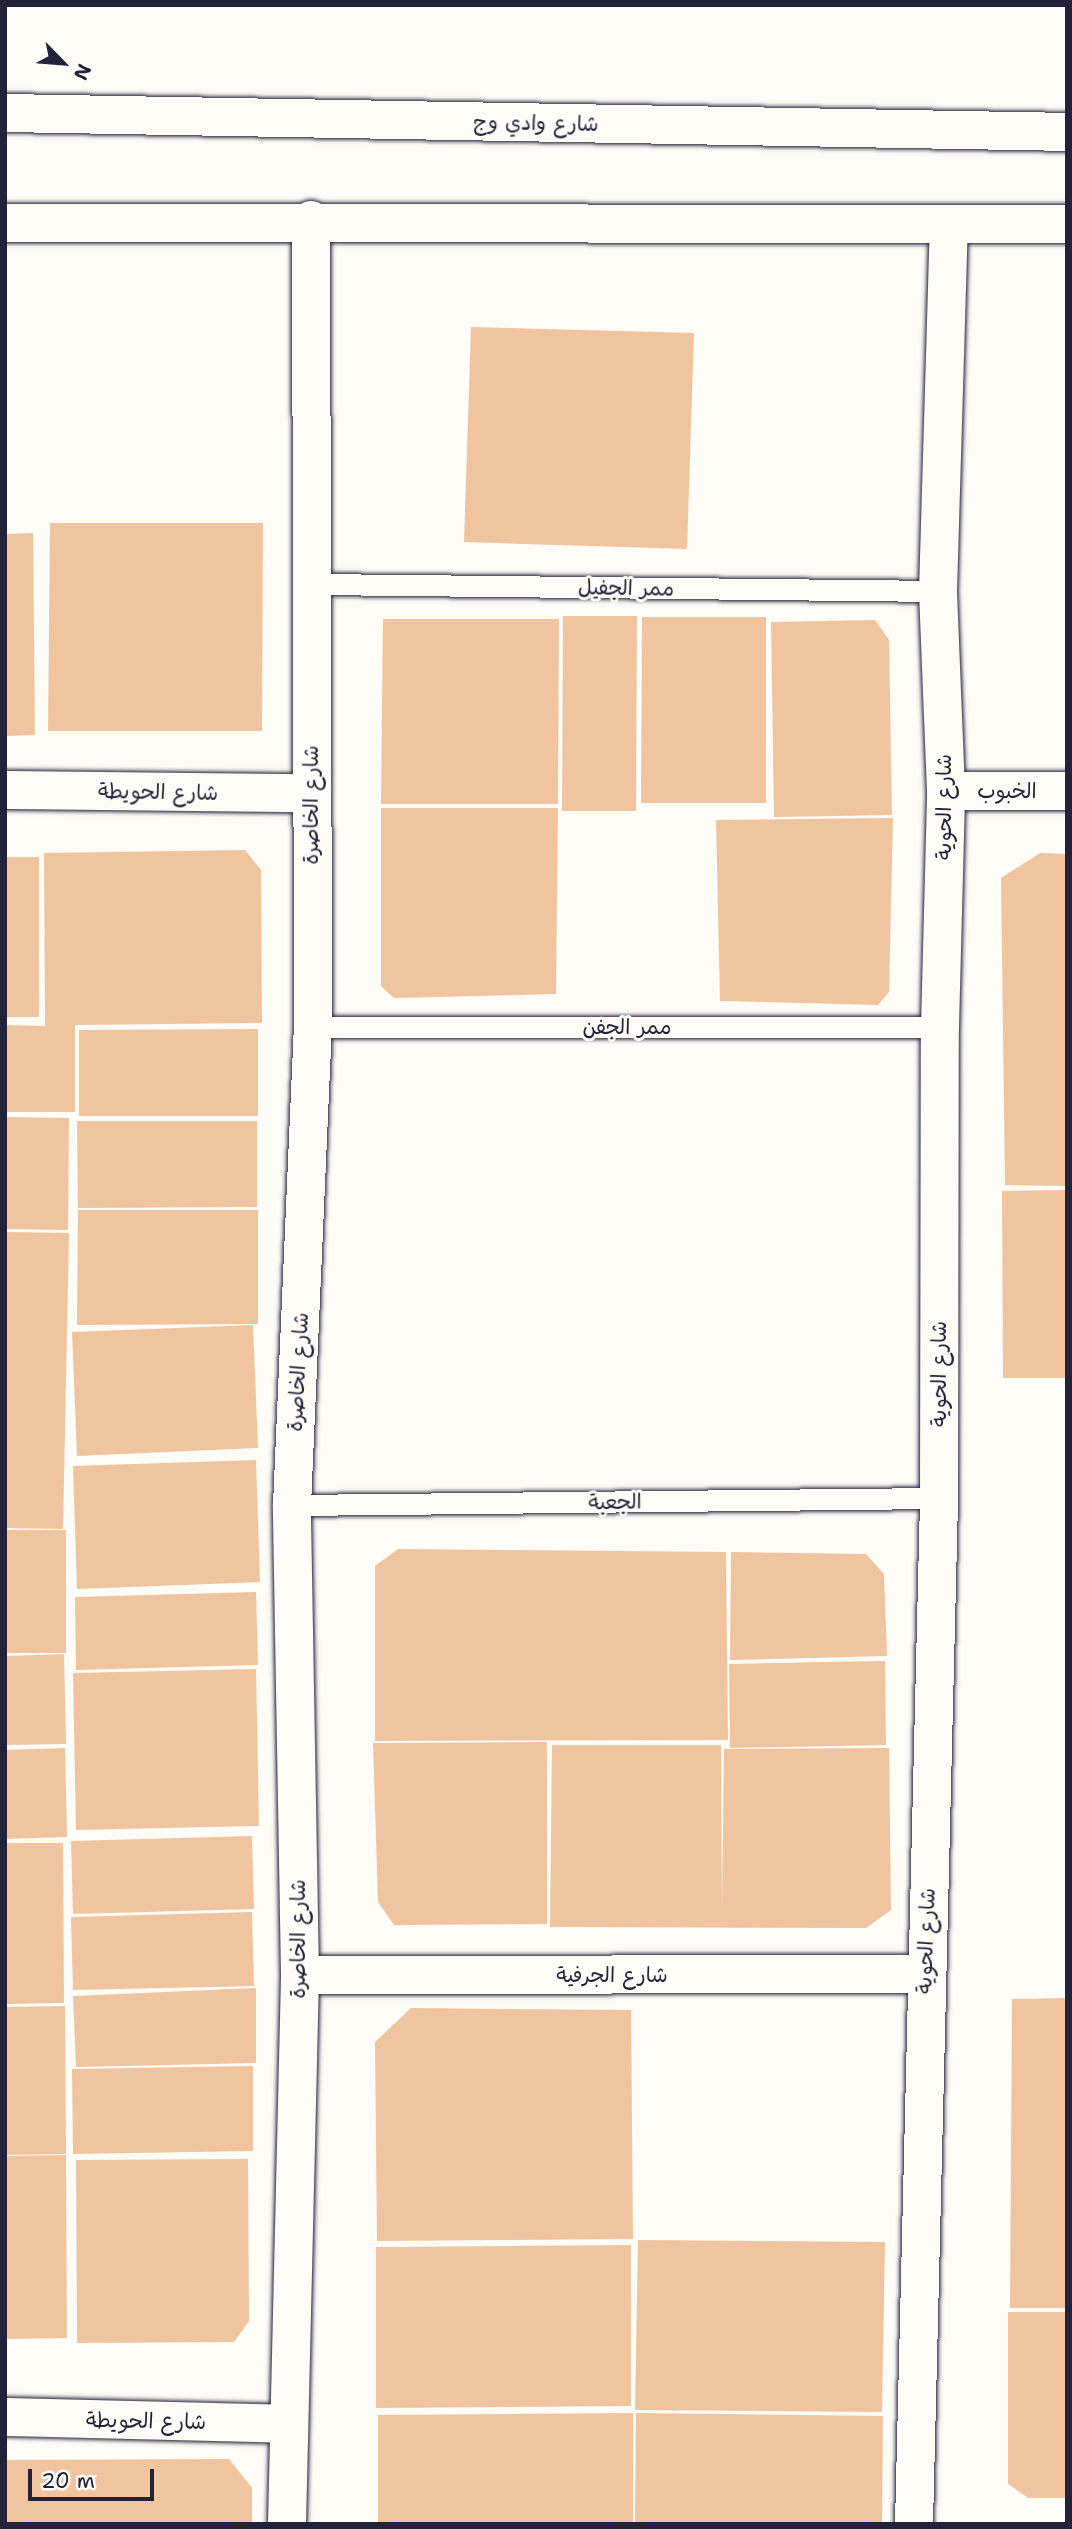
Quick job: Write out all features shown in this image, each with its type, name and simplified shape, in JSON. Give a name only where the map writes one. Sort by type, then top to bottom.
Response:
[{"type":"street","name":"شارع وادي وج","points":[[5,113],[1067,132]]},
{"type":"street","points":[[5,223],[311,220],[1067,224]]},
{"type":"street","name":"شارع الخاصرة","points":[[287,2524],[287,2424],[300,1975],[292,1505],[313,1027],[310,793],[315,584],[311,220]]},
{"type":"street","name":"شارع الحوية","points":[[914,2524],[925,1974],[939,1499],[940,1027],[946,791],[938,592],[949,224]]},
{"type":"street","name":"شارع الحويطة","points":[[5,790],[310,793]]},
{"type":"street","name":"الخبوب","points":[[946,791],[1067,791]]},
{"type":"street","name":"شارع الجرفية","points":[[300,1975],[925,1974]]},
{"type":"street","name":"شارع الحويطة","points":[[5,2417],[287,2424]]},
{"type":"lane","name":"ممر الجفيل","points":[[315,584],[938,592]]},
{"type":"lane","name":"ممر الجفن","points":[[313,1027],[940,1027]]},
{"type":"lane","name":"الجعبة","points":[[292,1505],[939,1499]]},
{"type":"building","points":[[471,327],[694,333],[687,549],[464,542]]},
{"type":"building","points":[[50,523],[263,523],[262,731],[48,731]]},
{"type":"building","points":[[33,533],[35,735],[5,736],[5,534]]},
{"type":"building","points":[[563,616],[637,616],[636,811],[562,811]]},
{"type":"building","points":[[642,617],[766,617],[766,803],[641,803]]},
{"type":"building","points":[[383,619],[559,619],[558,804],[381,804]]},
{"type":"building","points":[[875,620],[889,640],[892,815],[774,817],[771,622]]},
{"type":"building","points":[[381,808],[558,808],[556,994],[394,998],[381,986]]},
{"type":"building","points":[[893,818],[889,992],[878,1005],[720,1001],[716,820]]},
{"type":"building","points":[[245,850],[261,870],[262,1023],[75,1025],[75,1112],[5,1112],[5,1025],[45,1026],[44,853]]},
{"type":"building","points":[[1040,853],[1067,854],[1067,1186],[1005,1185],[1001,878]]},
{"type":"building","points":[[5,857],[39,857],[39,1017],[5,1017]]},
{"type":"building","points":[[258,1029],[258,1116],[79,1116],[79,1030]]},
{"type":"building","points":[[5,1117],[69,1118],[68,1230],[5,1229]]},
{"type":"building","points":[[77,1121],[257,1121],[257,1207],[78,1208]]},
{"type":"building","points":[[1067,1190],[1067,1378],[1003,1378],[1002,1191]]},
{"type":"building","points":[[78,1210],[258,1210],[258,1324],[77,1325]]},
{"type":"building","points":[[5,1232],[69,1233],[63,1529],[5,1528]]},
{"type":"building","points":[[253,1325],[258,1448],[77,1456],[72,1332]]},
{"type":"building","points":[[256,1460],[260,1582],[77,1589],[73,1466]]},
{"type":"building","points":[[5,1530],[66,1530],[66,1653],[5,1653]]},
{"type":"building","points":[[398,1549],[726,1552],[728,1740],[375,1741],[375,1566]]},
{"type":"building","points":[[731,1552],[866,1554],[884,1574],[887,1656],[730,1660]]},
{"type":"building","points":[[256,1592],[258,1665],[76,1670],[75,1597]]},
{"type":"building","points":[[64,1654],[66,1744],[5,1745],[5,1656]]},
{"type":"building","points":[[885,1661],[886,1745],[730,1748],[729,1664]]},
{"type":"building","points":[[256,1669],[259,1826],[76,1830],[73,1673]]},
{"type":"building","points":[[547,1742],[547,1924],[394,1925],[378,1902],[373,1743]]},
{"type":"building","points":[[552,1745],[721,1745],[722,1908],[724,1749],[889,1748],[891,1910],[866,1928],[550,1927]]},
{"type":"building","points":[[65,1748],[67,1837],[5,1839],[5,1750]]},
{"type":"building","points":[[252,1836],[254,1909],[73,1914],[71,1841]]},
{"type":"building","points":[[5,1843],[63,1843],[64,2003],[5,2004]]},
{"type":"building","points":[[252,1912],[254,1986],[73,1990],[71,1917]]},
{"type":"building","points":[[256,1988],[256,2063],[76,2067],[73,1996]]},
{"type":"building","points":[[1067,1998],[1067,2308],[1010,2308],[1012,1999]]},
{"type":"building","points":[[65,2006],[66,2154],[5,2155],[5,2007]]},
{"type":"building","points":[[411,2008],[631,2010],[633,2239],[377,2241],[375,2042]]},
{"type":"building","points":[[253,2066],[253,2151],[73,2154],[72,2069]]},
{"type":"building","points":[[66,2155],[67,2338],[5,2339],[5,2156]]},
{"type":"building","points":[[248,2159],[249,2321],[234,2342],[77,2343],[76,2160]]},
{"type":"building","points":[[638,2240],[885,2242],[882,2412],[635,2410]]},
{"type":"building","points":[[631,2245],[631,2406],[376,2408],[376,2247]]},
{"type":"building","points":[[1008,2312],[1067,2312],[1067,2498],[1028,2498],[1008,2484]]},
{"type":"building","points":[[633,2413],[633,2524],[378,2524],[378,2415]]},
{"type":"building","points":[[636,2413],[883,2416],[882,2524],[635,2524]]},
{"type":"building","points":[[229,2459],[252,2488],[252,2524],[5,2524],[5,2460]]}]
